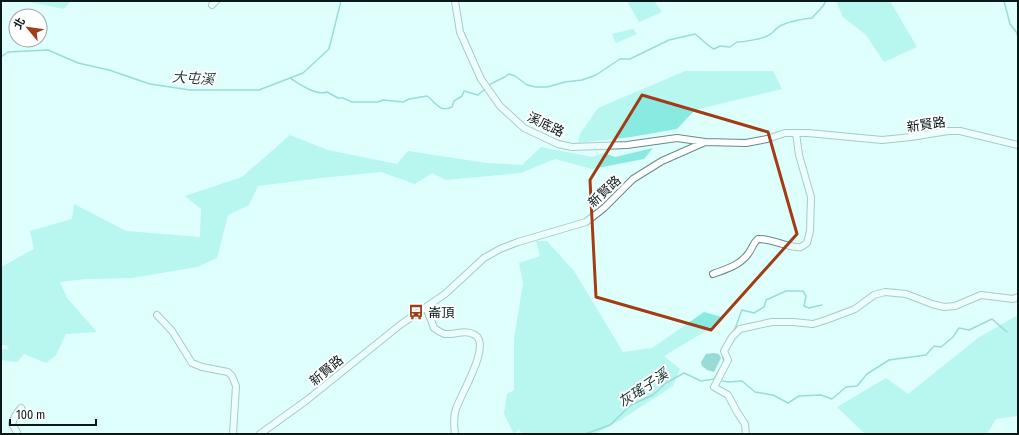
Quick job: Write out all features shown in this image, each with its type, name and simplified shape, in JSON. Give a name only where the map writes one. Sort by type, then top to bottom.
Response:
[{"type":"street","name":"溪底路","points":[[455,1],[460,32],[484,85],[500,106],[524,128],[558,144],[572,147],[627,145],[677,138],[705,142]]},
{"type":"street","name":"新賢路","points":[[260,434],[306,400],[400,325],[445,294],[484,258],[500,249],[518,242],[586,222],[604,208],[636,177],[662,161],[705,142],[746,143],[767,139],[785,133],[808,133],[882,140],[948,131],[960,131],[1018,145]]},
{"type":"street","points":[[713,274],[736,265],[749,254],[754,242],[758,238],[764,238],[802,247],[807,243],[810,231],[811,197],[796,133]]},
{"type":"street","points":[[746,434],[745,424],[736,412],[728,395],[714,387],[728,360],[724,351],[732,337],[740,329],[772,322],[813,324],[855,309],[874,295],[885,292],[906,294],[944,307],[955,306],[981,295],[1013,299],[1018,297]]},
{"type":"street","points":[[426,307],[434,328],[444,334],[455,332],[470,333],[477,336],[480,344],[480,355],[455,410],[455,434]]},
{"type":"street","points":[[157,316],[172,331],[192,363],[202,367],[228,372],[232,376],[236,386],[233,434]]},
{"type":"street","points":[[17,434],[12,424],[15,416],[21,408]]},
{"type":"highlighted area","points":[[642,95],[768,132],[797,234],[711,330],[596,297],[590,180]]},
{"type":"shaded area","points":[[24,1],[71,1],[64,9]]},
{"type":"shaded area","points":[[627,1],[654,1],[662,12],[639,22]]},
{"type":"shaded area","points":[[836,1],[890,1],[917,47],[884,62],[866,35],[843,17]]},
{"type":"shaded area","points":[[633,29],[637,34],[616,43],[612,34]]},
{"type":"shaded area","points":[[685,71],[773,71],[782,89],[695,110],[677,129],[631,137],[578,143],[580,134],[598,108]]},
{"type":"shaded area","points":[[290,135],[328,150],[397,164],[408,151],[487,163],[522,165],[541,147],[592,157],[604,153],[615,157],[653,148],[644,159],[592,169],[555,159],[520,173],[446,180],[432,173],[415,184],[381,172],[258,186],[249,205],[228,215],[217,258],[197,267],[132,278],[85,279],[60,282],[67,298],[97,332],[66,334],[56,355],[46,363],[24,354],[17,362],[1,360],[1,349],[9,350],[7,345],[1,345],[1,267],[34,249],[30,231],[72,219],[74,204],[126,231],[200,237],[201,209],[185,196],[242,177]]},
{"type":"shaded area","points":[[536,241],[547,241],[574,271],[623,352],[652,348],[704,312],[725,318],[664,356],[680,369],[673,386],[619,421],[595,434],[522,434],[519,429],[514,434],[504,414],[507,394],[514,390],[514,339],[523,283],[519,263],[540,256]]},
{"type":"shaded area","points":[[1018,315],[1018,416],[996,419],[987,434],[865,434],[837,407],[886,378],[908,394],[978,338]]},
{"type":"shaded area","points":[[706,354],[719,354],[721,358],[714,372],[707,370],[702,366],[701,362]]},
{"type":"waterway","name":"大屯溪","points":[[1,57],[8,52],[48,50],[78,63],[109,70],[150,84],[190,90],[259,90],[303,73],[329,49],[341,1]]},
{"type":"waterway","points":[[488,86],[509,74],[515,76],[527,85],[536,87],[547,87],[565,82],[582,80],[596,75],[620,59],[630,59],[669,40],[695,34],[714,49],[720,46],[730,47],[737,42],[765,37],[785,24],[797,20],[812,18],[826,1]]},
{"type":"waterway","points":[[1004,1],[1010,24],[1017,33],[1018,38]]},
{"type":"waterway","points":[[290,78],[313,91],[323,93],[327,92],[338,98],[343,98],[352,102],[378,102],[383,100],[403,102],[409,99],[427,96],[438,106],[444,109],[452,107],[454,101],[462,96],[464,91],[478,95],[485,89]]},
{"type":"waterway","points":[[732,333],[736,328],[742,310],[754,313],[764,307],[766,300],[786,291],[803,291],[806,296],[804,306],[809,308],[822,305]]},
{"type":"waterway","name":"灰瑤子溪","points":[[722,381],[742,381],[755,392],[773,395],[788,403],[799,396],[821,395],[832,399],[846,387],[857,386],[867,374],[889,360],[926,355],[934,346],[941,347],[953,337],[959,328],[969,330],[992,319],[1007,332]]},
{"type":"waterway","points":[[714,379],[724,362],[722,354]]},
{"type":"waterway","name":"灰瑤子溪","points":[[585,434],[610,425],[631,405],[653,395],[666,383],[684,373],[701,381],[714,379]]},
{"type":"place","name":"崙頂","points":[[416,312]]}]
